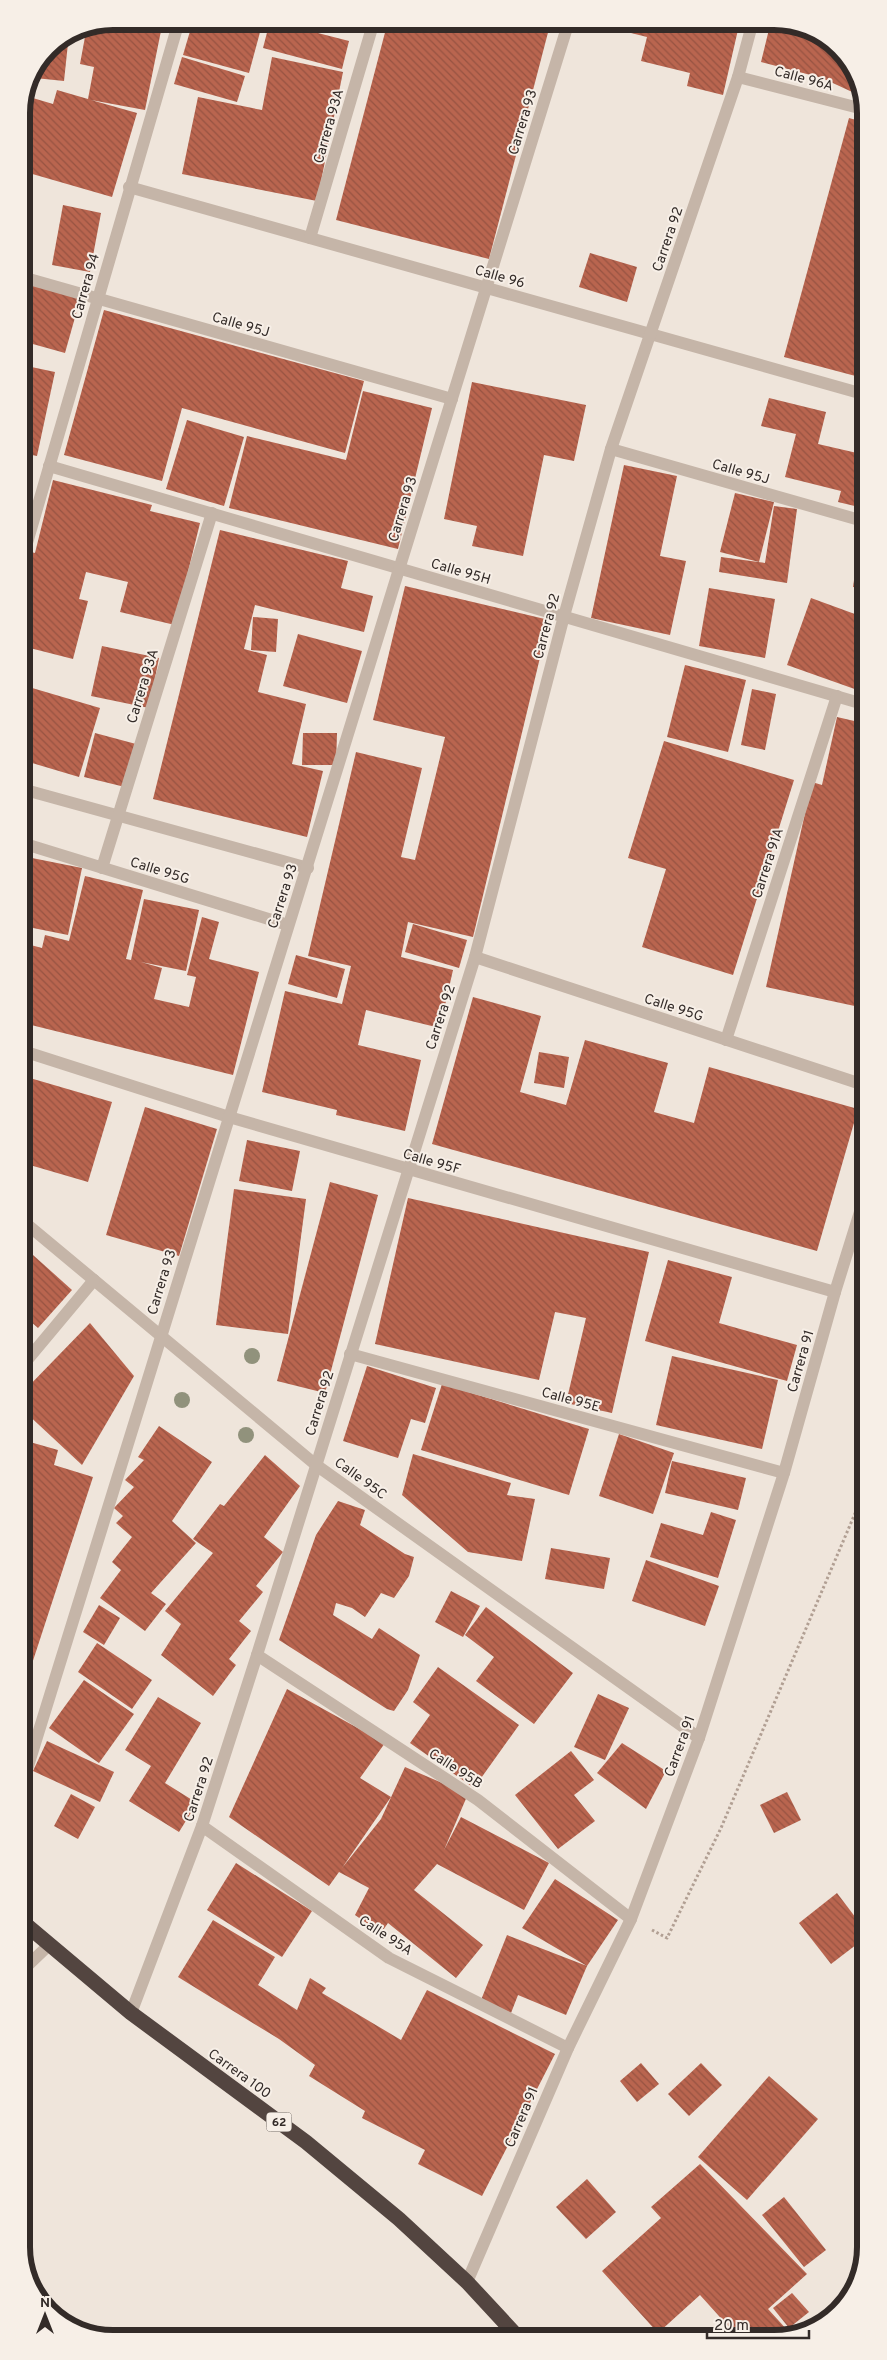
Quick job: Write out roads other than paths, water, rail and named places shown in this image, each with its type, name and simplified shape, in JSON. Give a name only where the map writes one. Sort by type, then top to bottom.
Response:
[{"type":"highway","name":"Carrera 100","points":[[30,1929],[131,2013],[306,2142],[399,2219],[467,2282],[512,2330]]},
{"type":"street","name":"Carrera 94","points":[[30,532],[176,30]]},
{"type":"street","name":"Carrera 93A","points":[[310,238],[371,30]]},
{"type":"street","name":"Carrera 93","points":[[30,1759],[288,924],[308,868],[566,30]]},
{"type":"street","name":"Carrera 92","points":[[131,2013],[202,1826],[257,1655],[475,957],[564,616],[611,449],[738,77],[751,30]]},
{"type":"street","name":"Calle 96A","points":[[738,77],[856,107]]},
{"type":"street","name":"Calle 96","points":[[129,187],[857,392]]},
{"type":"street","name":"Calle 95J","points":[[30,279],[452,399]]},
{"type":"street","name":"Calle 95J","points":[[611,449],[857,519]]},
{"type":"street","name":"Calle 95H","points":[[49,466],[857,702]]},
{"type":"street","name":"Carrera 93A","points":[[102,868],[212,513]]},
{"type":"street","name":"Carrera 91A","points":[[726,1040],[837,696]]},
{"type":"street","points":[[30,791],[308,868]]},
{"type":"street","name":"Calle 95G","points":[[30,846],[288,924]]},
{"type":"street","name":"Calle 95G","points":[[475,957],[857,1083]]},
{"type":"street","name":"Calle 95F","points":[[30,1053],[229,1117],[835,1292]]},
{"type":"street","name":"Calle 95C","points":[[30,1227],[316,1465],[699,1738]]},
{"type":"street","name":"Carrera 91","points":[[467,2282],[568,2048],[631,1919],[699,1738],[784,1473],[835,1292],[857,1229]]},
{"type":"street","points":[[30,1357],[94,1280]]},
{"type":"street","name":"Calle 95E","points":[[350,1354],[784,1473]]},
{"type":"street","name":"Calle 95B","points":[[257,1655],[478,1800],[631,1919]]},
{"type":"street","name":"Calle 95A","points":[[202,1826],[389,1958],[568,2048]]},
{"type":"street","points":[[30,1963],[49,1945]]}]
